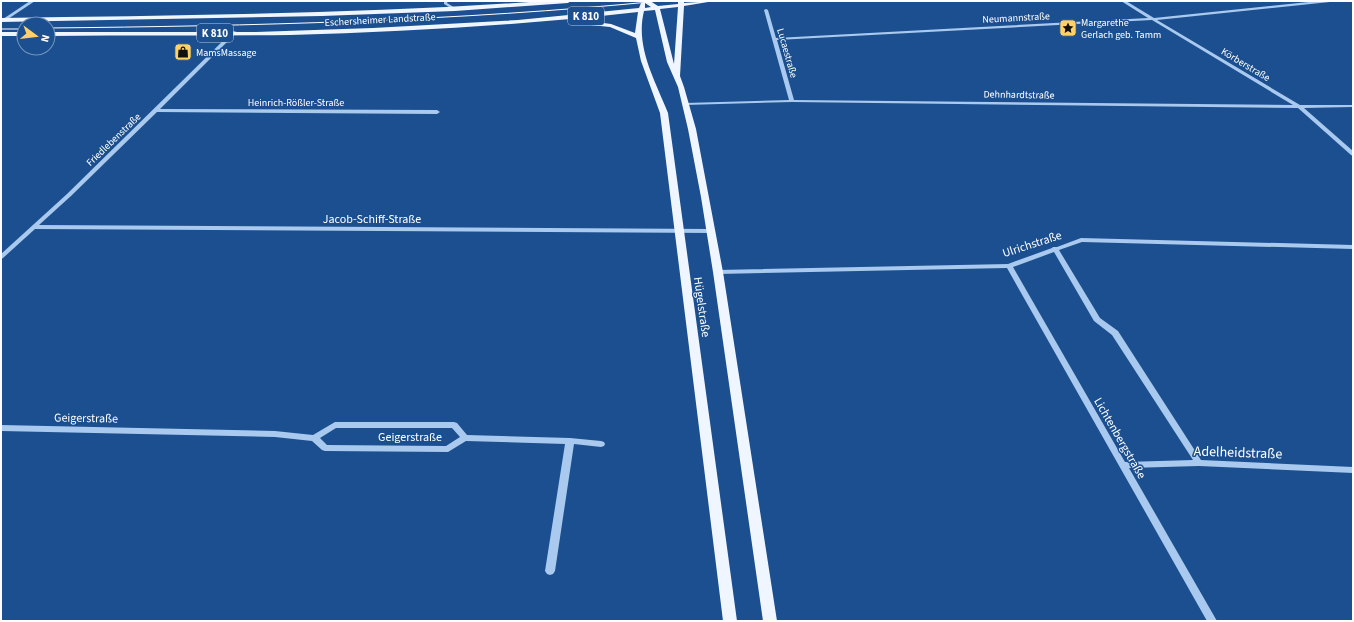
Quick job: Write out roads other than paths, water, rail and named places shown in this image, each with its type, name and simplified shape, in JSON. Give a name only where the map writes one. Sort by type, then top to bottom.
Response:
[{"type":"main road","name":"Eschersheimer Landstraße","points":[[3,20],[241,16],[455,8],[568,1]]},
{"type":"main road","points":[[645,1],[657,8],[670,62],[677,79]]},
{"type":"main road","name":"Hügelstraße","points":[[645,1],[641,10],[639,37],[648,71],[664,113],[678,231],[730,621]]},
{"type":"main road","name":"Eschersheimer Landstraße","points":[[56,34],[324,32],[531,21],[641,10],[681,3],[711,1]]},
{"type":"main road","name":"Hügelstraße","points":[[681,3],[677,79],[692,129],[711,230],[770,621]]},
{"type":"main road","points":[[531,21],[605,23],[626,30],[639,37]]},
{"type":"main road","points":[[1,34],[16,34]]},
{"type":"street","points":[[3,20],[33,1]]},
{"type":"street","points":[[446,1],[445,3],[448,6],[455,8]]},
{"type":"street","name":"Körberstraße","points":[[1123,1],[1299,106],[1353,154]]},
{"type":"street","name":"Neumannstraße","points":[[774,39],[1154,19],[1330,1]]},
{"type":"street","name":"Lucaestraße","points":[[766,10],[792,101]]},
{"type":"street","name":"Friedlebenstraße","points":[[1,257],[69,195],[235,32]]},
{"type":"street","name":"Dehnhardtstraße","points":[[685,104],[792,101],[1353,106]]},
{"type":"street","name":"Heinrich-Rößler-Straße","points":[[156,110],[437,112]]},
{"type":"street","name":"Jacob-Schiff-Straße","points":[[33,227],[711,230]]},
{"type":"street","name":"Ulrichstraße","points":[[718,272],[1009,266],[1055,248],[1081,240],[1353,246]]},
{"type":"street","points":[[1055,248],[1097,319],[1115,333],[1199,463]]},
{"type":"street","name":"Lichtenbergstraße","points":[[1009,266],[1212,621]]},
{"type":"street","name":"Geigerstraße","points":[[1,428],[275,434],[314,438],[325,448],[448,449],[465,438],[454,425],[335,425],[314,438]]},
{"type":"street","points":[[465,438],[570,441],[601,444]]},
{"type":"street","points":[[550,571],[570,441]]},
{"type":"street","name":"Adelheidstraße","points":[[1122,465],[1199,463],[1353,470]]},
{"type":"tram line","points":[[56,28],[278,24],[431,18],[584,8],[660,1]]},
{"type":"tram line","points":[[1,29],[16,29]]},
{"type":"place","name":"Margarethe Gerlach geb. Tamm","points":[[1068,28]]},
{"type":"place","name":"MamsMassage","points":[[183,52]]}]
